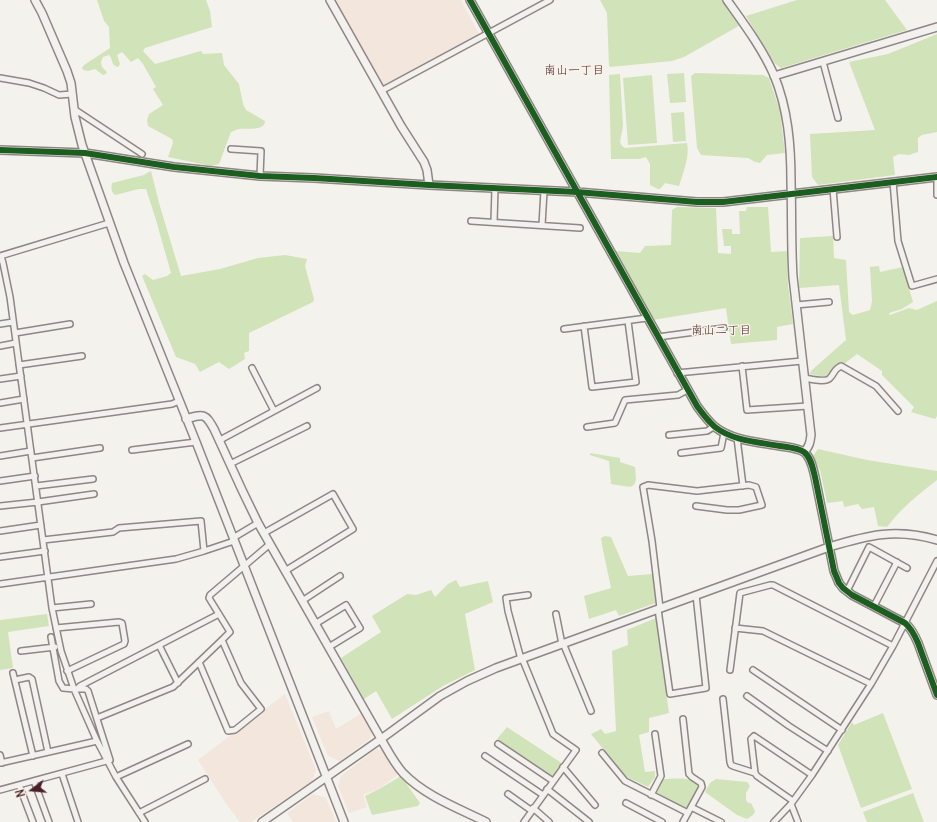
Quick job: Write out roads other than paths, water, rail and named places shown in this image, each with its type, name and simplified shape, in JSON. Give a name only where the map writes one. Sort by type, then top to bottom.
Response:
[{"type":"street","points":[[35,0],[67,71],[71,83],[77,126],[85,153],[124,263],[196,442],[344,822]]},
{"type":"street","points":[[330,0],[401,126],[424,162],[427,170],[429,185]]},
{"type":"street","points":[[470,0],[697,406],[715,426],[737,438],[793,448],[804,452],[812,464],[836,577],[843,588],[847,591],[908,626],[915,636],[937,695]]},
{"type":"street","points":[[381,91],[550,0]]},
{"type":"street","points":[[727,0],[753,37],[774,76],[789,129],[791,150],[793,277],[810,422],[810,443],[804,452]]},
{"type":"street","points":[[774,76],[937,27]]},
{"type":"street","points":[[822,62],[838,118]]},
{"type":"street","points":[[0,78],[29,83],[59,95],[72,94]]},
{"type":"street","points":[[74,109],[142,154]]},
{"type":"street","points":[[231,149],[260,151],[260,176]]},
{"type":"street","points":[[0,150],[85,153],[174,167],[260,176],[577,192],[697,202],[723,202],[937,177],[937,195]]},
{"type":"street","points":[[893,182],[898,241],[912,286],[937,279]]},
{"type":"street","points":[[494,188],[494,222]]},
{"type":"street","points":[[833,189],[837,237]]},
{"type":"street","points":[[542,225],[544,191]]},
{"type":"street","points":[[471,221],[580,228]]},
{"type":"street","points":[[109,222],[0,256],[9,290],[52,608],[60,646],[67,672],[97,741],[116,777],[145,822]]},
{"type":"street","points":[[796,305],[829,302]]},
{"type":"street","points":[[564,329],[647,318]]},
{"type":"street","points":[[584,326],[592,387],[636,382],[628,320]]},
{"type":"street","points":[[0,324],[13,322]]},
{"type":"street","points":[[15,333],[70,324]]},
{"type":"street","points":[[658,337],[724,328]]},
{"type":"street","points":[[0,346],[16,343]]},
{"type":"street","points":[[19,365],[82,356]]},
{"type":"street","points":[[677,372],[802,360]]},
{"type":"street","points":[[742,366],[748,410],[808,406]]},
{"type":"street","points":[[804,378],[826,381],[830,379],[836,368],[841,366],[876,386],[898,411]]},
{"type":"street","points":[[252,368],[274,411]]},
{"type":"street","points":[[0,379],[21,376]]},
{"type":"street","points":[[220,440],[317,388]]},
{"type":"street","points":[[587,427],[615,423],[625,400],[678,395],[687,390]]},
{"type":"street","points":[[0,403],[24,399]]},
{"type":"street","points":[[0,428],[172,404],[179,401]]},
{"type":"street","points":[[186,419],[202,415],[209,420],[220,440],[258,523],[397,765],[413,782],[428,793],[486,822]]},
{"type":"street","points":[[230,464],[308,426]]},
{"type":"street","points":[[669,435],[707,431],[715,426]]},
{"type":"street","points":[[681,452],[721,448],[724,432]]},
{"type":"street","points":[[737,438],[743,486]]},
{"type":"street","points":[[132,450],[196,442]]},
{"type":"street","points":[[32,458],[100,448]]},
{"type":"street","points":[[0,456],[31,451]]},
{"type":"street","points":[[0,481],[35,476]]},
{"type":"street","points":[[36,486],[94,479]]},
{"type":"street","points":[[696,506],[739,510],[762,505],[756,487],[749,485],[697,491],[648,485],[643,488],[652,541],[670,694],[706,688],[696,595]]},
{"type":"street","points":[[0,506],[94,494]]},
{"type":"street","points":[[264,533],[333,494],[353,529],[285,571]]},
{"type":"street","points":[[43,540],[113,532],[119,528],[201,521],[204,551]]},
{"type":"street","points":[[0,584],[176,559],[204,551],[234,539],[258,523]]},
{"type":"street","points":[[0,531],[41,525]]},
{"type":"street","points":[[262,822],[440,696],[467,681],[496,668],[829,547],[860,538],[885,534],[911,535],[937,540]]},
{"type":"street","points":[[97,718],[173,687],[230,632],[209,598],[210,595],[243,565],[270,544]]},
{"type":"street","points":[[847,591],[870,547],[907,568]]},
{"type":"street","points":[[0,557],[45,551]]},
{"type":"street","points":[[774,822],[792,803],[812,775],[871,684],[893,646],[937,561]]},
{"type":"street","points":[[874,606],[897,562]]},
{"type":"street","points":[[302,601],[340,576]]},
{"type":"street","points":[[730,670],[739,595],[740,593],[770,585],[893,646]]},
{"type":"street","points":[[524,822],[576,750],[553,734],[522,659],[508,611],[506,598],[528,595]]},
{"type":"street","points":[[52,608],[91,604]]},
{"type":"street","points":[[315,624],[346,605],[360,628],[328,647]]},
{"type":"street","points":[[75,689],[219,614]]},
{"type":"street","points":[[556,614],[562,643],[591,711]]},
{"type":"street","points":[[56,628],[119,622],[122,623],[126,641],[124,644],[67,672]]},
{"type":"street","points":[[735,628],[763,631],[871,684]]},
{"type":"street","points":[[51,636],[58,677],[61,685],[63,688],[86,689],[88,691],[110,760],[108,761]]},
{"type":"street","points":[[199,662],[228,731],[235,730],[261,709],[241,683],[222,640]]},
{"type":"street","points":[[159,645],[178,682]]},
{"type":"street","points":[[20,651],[60,646]]},
{"type":"street","points":[[753,670],[842,730]]},
{"type":"street","points":[[13,673],[33,756]]},
{"type":"street","points":[[14,680],[30,677],[32,679],[48,752]]},
{"type":"street","points":[[747,696],[789,726],[828,751]]},
{"type":"street","points":[[723,699],[731,765],[755,773],[792,803],[798,822]]},
{"type":"street","points":[[683,719],[689,774],[702,785],[683,822]]},
{"type":"street","points":[[651,795],[661,776],[655,734]]},
{"type":"street","points":[[755,773],[751,739],[754,736],[812,775]]},
{"type":"street","points":[[0,755],[1,763],[97,741]]},
{"type":"street","points":[[116,777],[188,744]]},
{"type":"street","points":[[498,744],[553,781]]},
{"type":"street","points":[[602,753],[625,781],[688,813]]},
{"type":"street","points":[[485,756],[543,795]]},
{"type":"street","points":[[0,790],[108,761]]},
{"type":"street","points":[[563,767],[595,805]]},
{"type":"street","points":[[62,774],[78,822]]},
{"type":"street","points":[[139,813],[205,779]]},
{"type":"street","points":[[34,781],[49,822]]},
{"type":"street","points":[[19,785],[33,822]]},
{"type":"street","points":[[547,790],[589,822]]},
{"type":"street","points":[[508,794],[549,822]]},
{"type":"street","points":[[626,803],[662,822]]},
{"type":"street","points":[[691,807],[721,822]]},
{"type":"district","name":"南山一丁目","points":[[574,71]]},
{"type":"district","name":"南山二丁目","points":[[721,331]]}]
